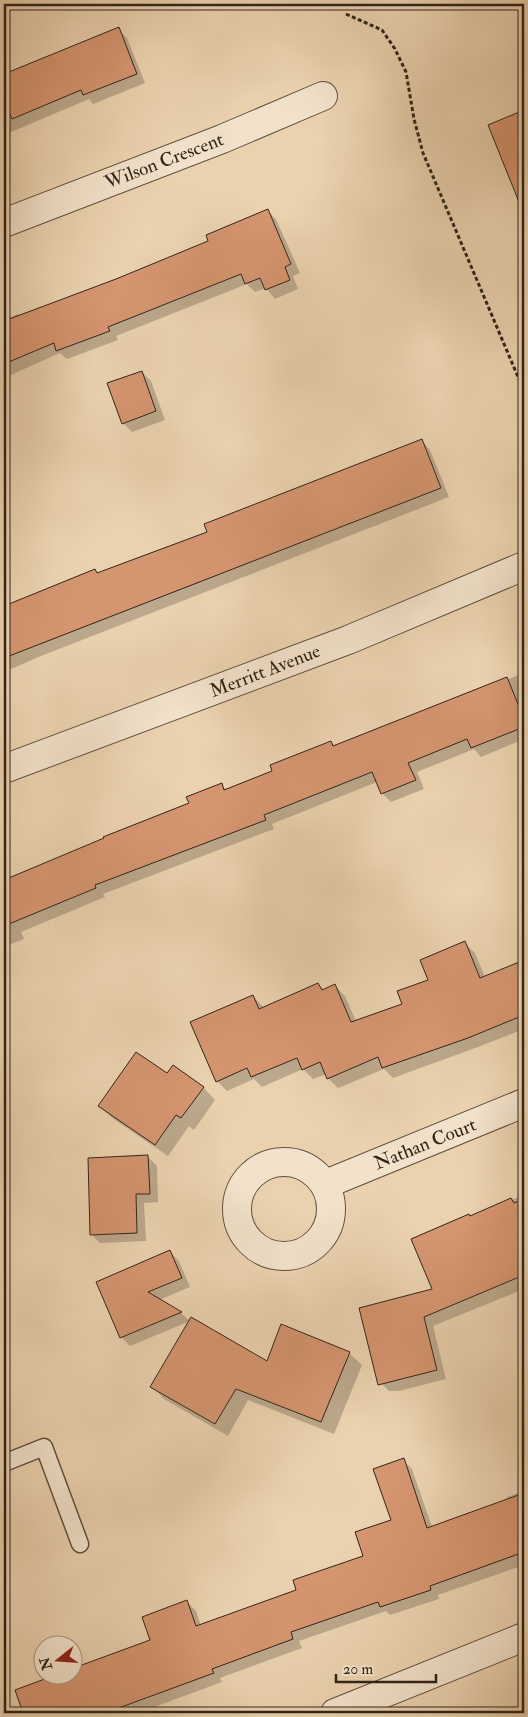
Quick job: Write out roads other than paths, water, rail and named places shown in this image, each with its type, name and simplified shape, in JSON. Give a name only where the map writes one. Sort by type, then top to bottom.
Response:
[{"type":"street","name":"Wilson Crescent","points":[[4,223],[222,139],[323,96]]},
{"type":"street","name":"Merritt Avenue","points":[[4,769],[348,640],[524,566]]},
{"type":"street","name":"Nathan Court","points":[[326,1184],[524,1103]]},
{"type":"street","points":[[335,1713],[524,1637]]},
{"type":"lane","points":[[4,1463],[44,1447],[80,1544]]}]
